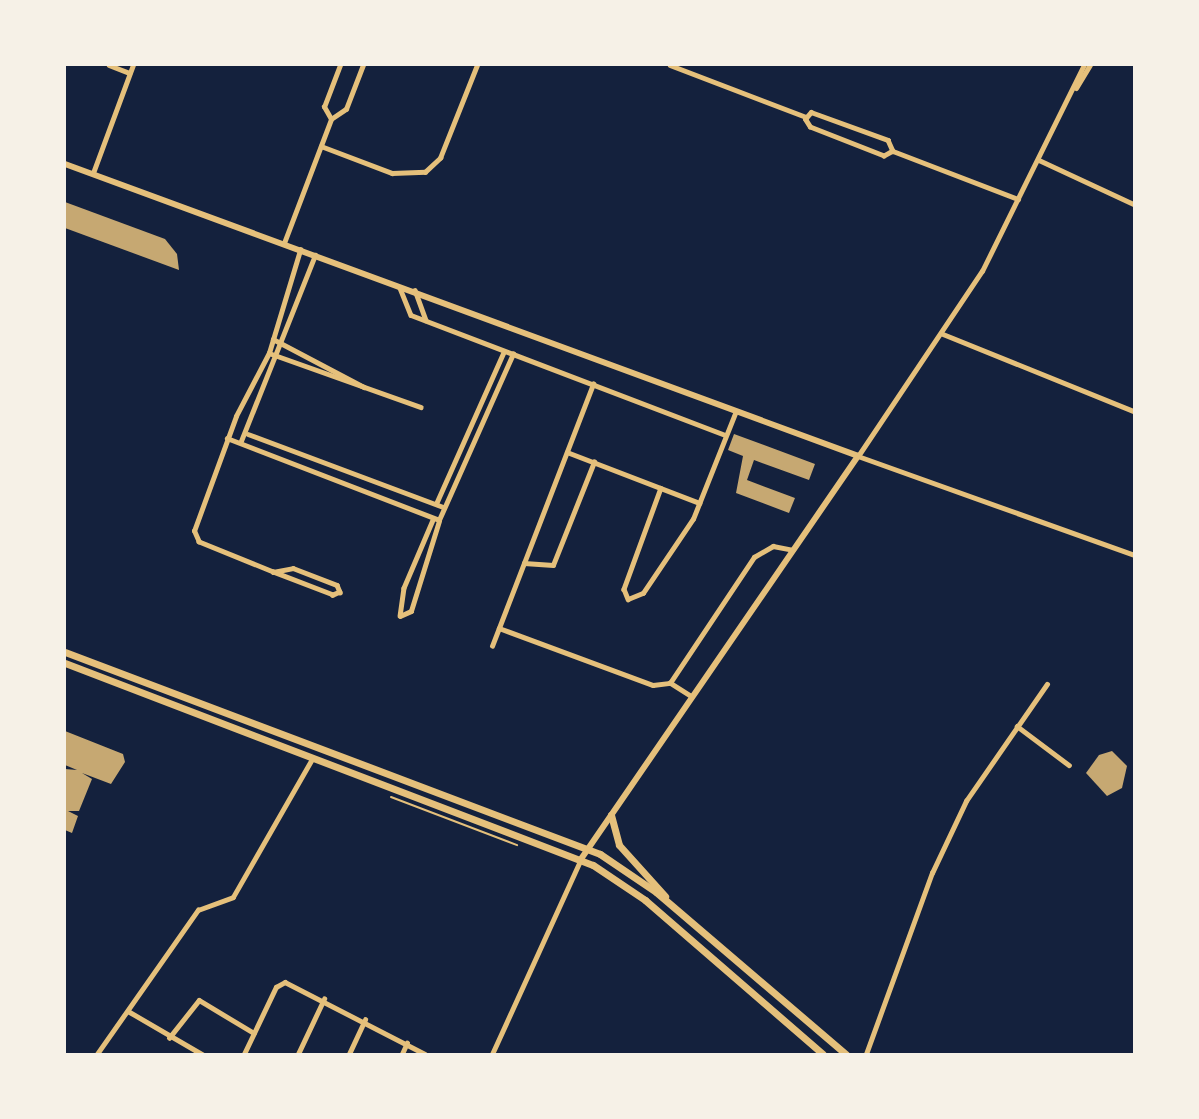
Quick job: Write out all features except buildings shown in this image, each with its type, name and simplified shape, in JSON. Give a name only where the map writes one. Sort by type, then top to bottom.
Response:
[{"type":"highway","points":[[65,653],[587,848],[672,905],[846,1054]]},
{"type":"highway","points":[[65,663],[581,859],[634,891],[823,1054]]},
{"type":"highway","points":[[611,815],[619,845],[672,905]]},
{"type":"main road","points":[[65,164],[415,290],[858,456],[581,859]]},
{"type":"street","points":[[109,65],[130,73]]},
{"type":"street","points":[[93,173],[133,65]]},
{"type":"street","points":[[331,119],[324,107],[340,65]]},
{"type":"street","points":[[284,243],[331,119],[346,109],[363,65]]},
{"type":"street","points":[[321,146],[397,174],[425,172],[440,158],[477,65]]},
{"type":"street","points":[[670,65],[806,117],[817,112],[876,135],[893,151],[1019,199]]},
{"type":"street","points":[[1071,97],[1084,65]]},
{"type":"street","points":[[1090,65],[943,334],[858,456],[1134,555]]},
{"type":"street","points":[[806,117],[810,127],[882,155],[893,151]]},
{"type":"street","points":[[1038,160],[1134,204]]},
{"type":"street","points":[[273,572],[293,568],[337,585],[340,592],[334,594],[273,572],[199,542],[194,527],[227,438],[248,401],[269,353],[300,249]]},
{"type":"street","points":[[241,441],[248,434],[284,344],[315,254]]},
{"type":"street","points":[[399,285],[408,313],[725,435]]},
{"type":"street","points":[[415,290],[426,321]]},
{"type":"street","points":[[943,334],[1134,411]]},
{"type":"street","points":[[273,339],[365,387]]},
{"type":"street","points":[[504,351],[435,504],[434,519],[411,611],[400,616],[404,588],[434,519],[443,507],[513,354]]},
{"type":"street","points":[[269,353],[421,407]]},
{"type":"street","points":[[492,646],[593,384]]},
{"type":"street","points":[[248,401],[259,404]]},
{"type":"street","points":[[662,488],[624,589],[631,600],[643,593],[700,503],[736,410]]},
{"type":"street","points":[[248,434],[443,507]]},
{"type":"street","points":[[227,438],[241,441],[434,519]]},
{"type":"street","points":[[567,452],[700,503]]},
{"type":"street","points":[[524,563],[553,565],[594,462]]},
{"type":"street","points":[[670,682],[758,553],[773,546],[793,550]]},
{"type":"street","points":[[499,628],[653,685],[670,682],[692,697]]},
{"type":"street","points":[[866,1054],[932,873],[966,801],[1047,684]]},
{"type":"street","points":[[1017,726],[1069,765]]},
{"type":"street","points":[[100,1053],[200,907],[223,906],[233,897],[312,758]]},
{"type":"street","points":[[492,1054],[581,859]]},
{"type":"street","points":[[244,1054],[282,983],[365,1019],[425,1054]]},
{"type":"street","points":[[298,1054],[324,999]]},
{"type":"street","points":[[169,1038],[197,1000],[254,1033]]},
{"type":"street","points":[[128,1011],[169,1038],[202,1054]]},
{"type":"street","points":[[349,1054],[365,1019]]},
{"type":"street","points":[[402,1054],[407,1043]]},
{"type":"path","points":[[386,794],[527,848]]}]
